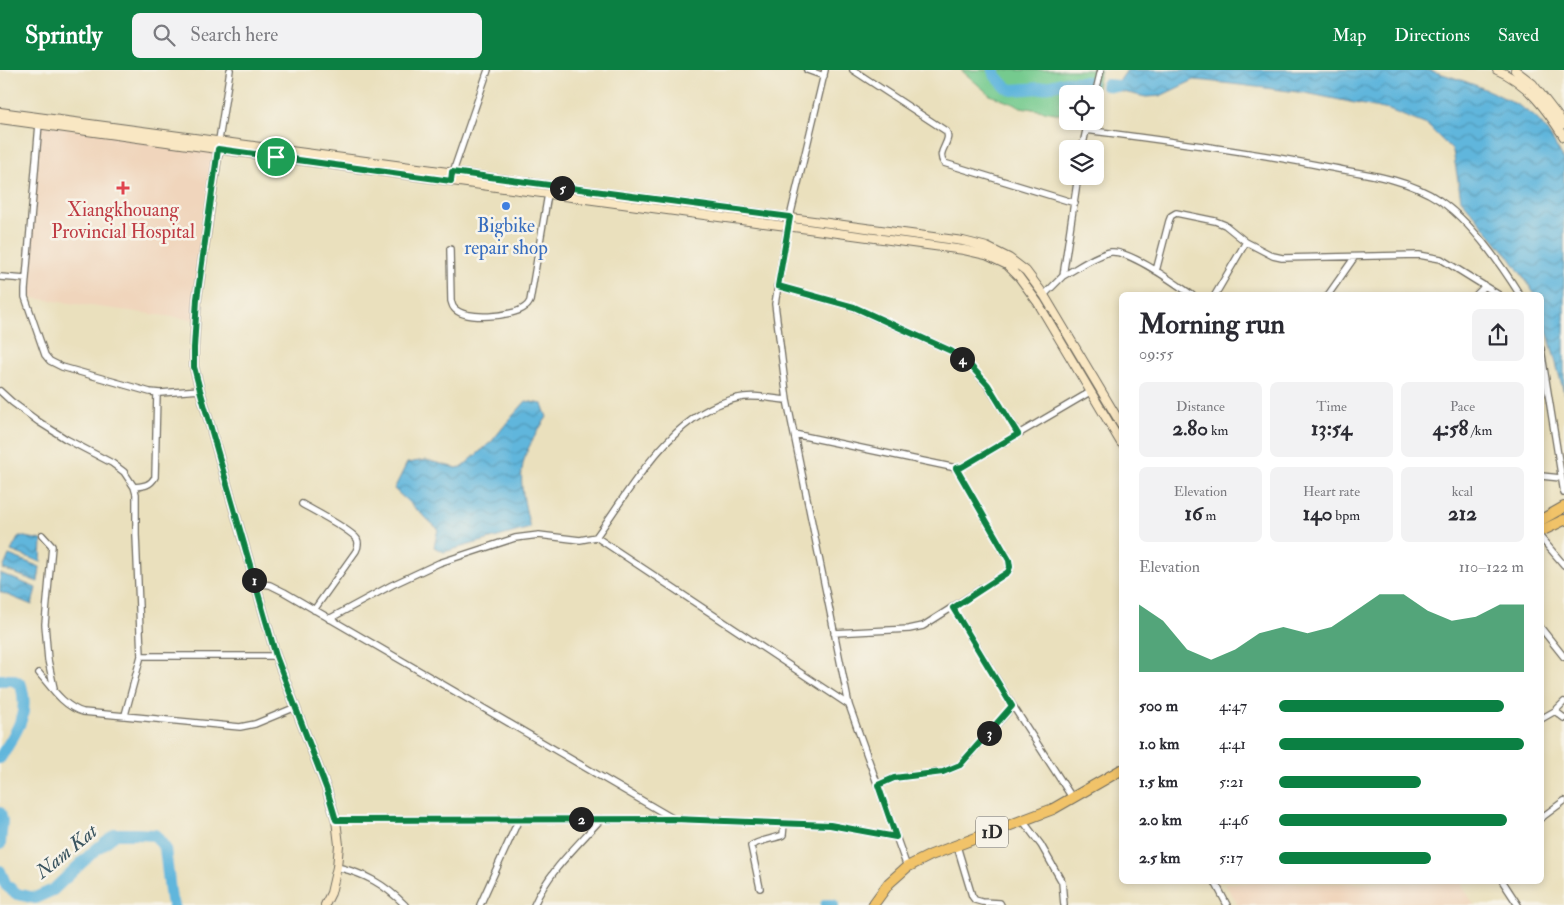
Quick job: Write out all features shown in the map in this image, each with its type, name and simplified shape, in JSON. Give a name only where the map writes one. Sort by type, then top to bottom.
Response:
[{"type":"highway","points":[[1544,518],[1564,507]]},
{"type":"highway","points":[[1544,530],[1564,520]]},
{"type":"highway","name":"1D","points":[[872,905],[889,883],[908,866],[931,855],[1023,821],[1073,799],[1119,771]]},
{"type":"street","points":[[230,70],[197,299],[194,367],[276,656],[336,820],[339,845],[337,867],[331,893],[325,905]]},
{"type":"street","points":[[451,181],[452,172],[488,70]]},
{"type":"street","points":[[807,70],[825,73],[789,221],[775,304],[787,400],[849,705],[908,866]]},
{"type":"street","points":[[854,70],[946,131],[948,138],[940,154],[944,163],[1075,203]]},
{"type":"street","points":[[1097,85],[1101,70]]},
{"type":"street","points":[[1497,70],[1519,83],[1532,94],[1564,137]]},
{"type":"street","points":[[1515,70],[1533,84],[1564,124]]},
{"type":"street","points":[[0,112],[452,172],[789,221],[986,255],[1007,265],[1019,277],[1038,303],[1119,440]]},
{"type":"street","points":[[0,119],[548,194],[963,241],[987,247],[1009,258],[1026,271],[1044,295],[1119,421]]},
{"type":"street","points":[[39,124],[25,297],[45,355],[50,361],[62,367],[157,393],[200,390]]},
{"type":"street","points":[[1084,140],[1086,130],[1262,154],[1373,176],[1419,189],[1440,201],[1461,220],[1490,251],[1518,292]]},
{"type":"street","points":[[1063,276],[1077,185]]},
{"type":"street","points":[[450,248],[451,301],[454,309],[465,314],[495,316],[514,313],[525,307],[530,301],[548,194]]},
{"type":"street","points":[[1156,272],[1169,221],[1171,216],[1176,213],[1215,221],[1225,225],[1246,242],[1282,258],[1430,256],[1440,259],[1494,292]]},
{"type":"street","points":[[1217,292],[1246,242]]},
{"type":"street","points":[[1044,295],[1063,276],[1110,252],[1126,254],[1187,292]]},
{"type":"street","points":[[1330,292],[1354,258]]},
{"type":"street","points":[[0,277],[26,279]]},
{"type":"street","points":[[778,286],[854,307],[951,351],[968,363],[988,385],[1018,434]]},
{"type":"street","points":[[1479,292],[1485,286]]},
{"type":"street","points":[[1544,368],[1564,493]]},
{"type":"street","points":[[794,434],[956,468],[962,467],[1099,387]]},
{"type":"street","points":[[0,391],[12,402],[66,439],[112,463],[124,472],[134,487],[136,494],[141,656],[125,715]]},
{"type":"street","points":[[134,487],[152,482],[155,477],[157,393]]},
{"type":"street","points":[[329,619],[392,585],[439,563],[515,538],[539,535],[580,540],[596,537],[646,467],[676,432],[707,409],[738,398],[787,400]]},
{"type":"street","points":[[834,633],[909,629],[923,626],[1008,572],[1010,567],[1009,560],[956,468]]},
{"type":"street","points":[[1544,476],[1561,478]]},
{"type":"street","points":[[302,504],[350,533],[358,540],[356,551],[314,610]]},
{"type":"street","points":[[42,535],[52,546],[45,624],[48,660],[54,690]]},
{"type":"street","points":[[596,537],[849,705]]},
{"type":"street","points":[[1544,542],[1564,565]]},
{"type":"street","points":[[255,583],[270,585],[284,592],[674,819]]},
{"type":"street","points":[[953,608],[1012,706],[1073,799]]},
{"type":"street","points":[[1544,632],[1564,657]]},
{"type":"street","points":[[141,656],[276,656]]},
{"type":"street","points":[[39,673],[75,710],[83,712],[240,727],[255,724],[296,707]]},
{"type":"street","points":[[1544,717],[1555,711],[1564,702]]},
{"type":"street","points":[[878,785],[894,778],[943,772],[960,765],[1012,706]]},
{"type":"street","points":[[1555,711],[1564,718]]},
{"type":"street","points":[[1544,816],[1564,801]]},
{"type":"street","points":[[480,905],[519,819]]},
{"type":"street","points":[[534,905],[554,870],[601,819]]},
{"type":"street","points":[[336,820],[674,819],[830,825],[896,837]]},
{"type":"street","points":[[1023,821],[1041,845],[1062,882],[1064,905]]},
{"type":"street","points":[[760,888],[752,846],[756,842],[771,840],[783,835],[784,824]]},
{"type":"street","points":[[957,846],[972,896],[975,900],[982,902],[992,901],[1002,905]]},
{"type":"street","points":[[337,867],[355,871],[380,883],[405,905]]},
{"type":"street","points":[[1216,884],[1227,905]]},
{"type":"street","points":[[1504,884],[1518,905]]},
{"type":"shaded area","name":"Xiangkhouang Provincial Hospital","points":[[39,124],[218,149],[196,320],[25,297]]},
{"type":"shaded area","points":[[1226,884],[1462,884],[1474,905],[1238,905]]},
{"type":"green space","points":[[961,70],[1101,70],[1097,85],[1059,85],[1059,114],[1021,107],[990,95]]},
{"type":"water","points":[[1127,70],[1426,70],[1453,77],[1484,89],[1526,110],[1544,127],[1564,160],[1564,393],[1544,319],[1544,292],[1534,292],[1510,258],[1461,199],[1453,151],[1427,125],[1389,110],[1306,93],[1194,80],[1160,96],[1146,97],[1119,91],[1118,83]]},
{"type":"water","points":[[526,401],[542,404],[547,417],[529,447],[522,470],[523,495],[530,528],[444,552],[434,547],[438,529],[394,489],[407,463],[426,460],[456,468],[462,467],[492,441]]},
{"type":"water","points":[[19,536],[42,540],[41,562],[11,551]]},
{"type":"water","points":[[9,555],[40,567],[38,582],[3,569]]},
{"type":"water","points":[[0,573],[36,588],[32,605],[0,592]]},
{"type":"waterway","points":[[994,70],[994,74],[1006,87],[1012,90],[1042,88],[1066,82],[1090,82]]},
{"type":"waterway","points":[[1106,85],[1118,86]]},
{"type":"waterway","name":"Nam Kat","points":[[0,680],[13,680],[21,685],[24,706],[20,724],[0,758]]},
{"type":"waterway","name":"Nam Kat","points":[[0,813],[2,821],[0,844]]},
{"type":"waterway","name":"Nam Kat","points":[[0,871],[6,885],[17,894],[35,898],[53,890],[94,851],[116,834],[155,835],[165,848],[171,900],[174,905]]},
{"type":"waterway","name":"Nam Kat","points":[[826,905],[833,905]]},
{"type":"place","name":"Xiangkhouang Provincial Hospital","points":[[123,188]]},
{"type":"place","name":"Bigbike repair shop","points":[[506,206]]},
{"type":"route","points":[[218,149],[276,157],[451,181],[452,172],[790,217],[778,286],[854,307],[951,351],[968,363],[988,385],[1018,434],[962,467],[956,468],[1009,560],[1010,567],[1008,572],[953,608],[1012,706],[960,765],[943,772],[894,778],[878,785],[896,837],[830,825],[674,819],[336,820],[327,790],[276,656],[194,367],[197,299],[218,149]]}]
